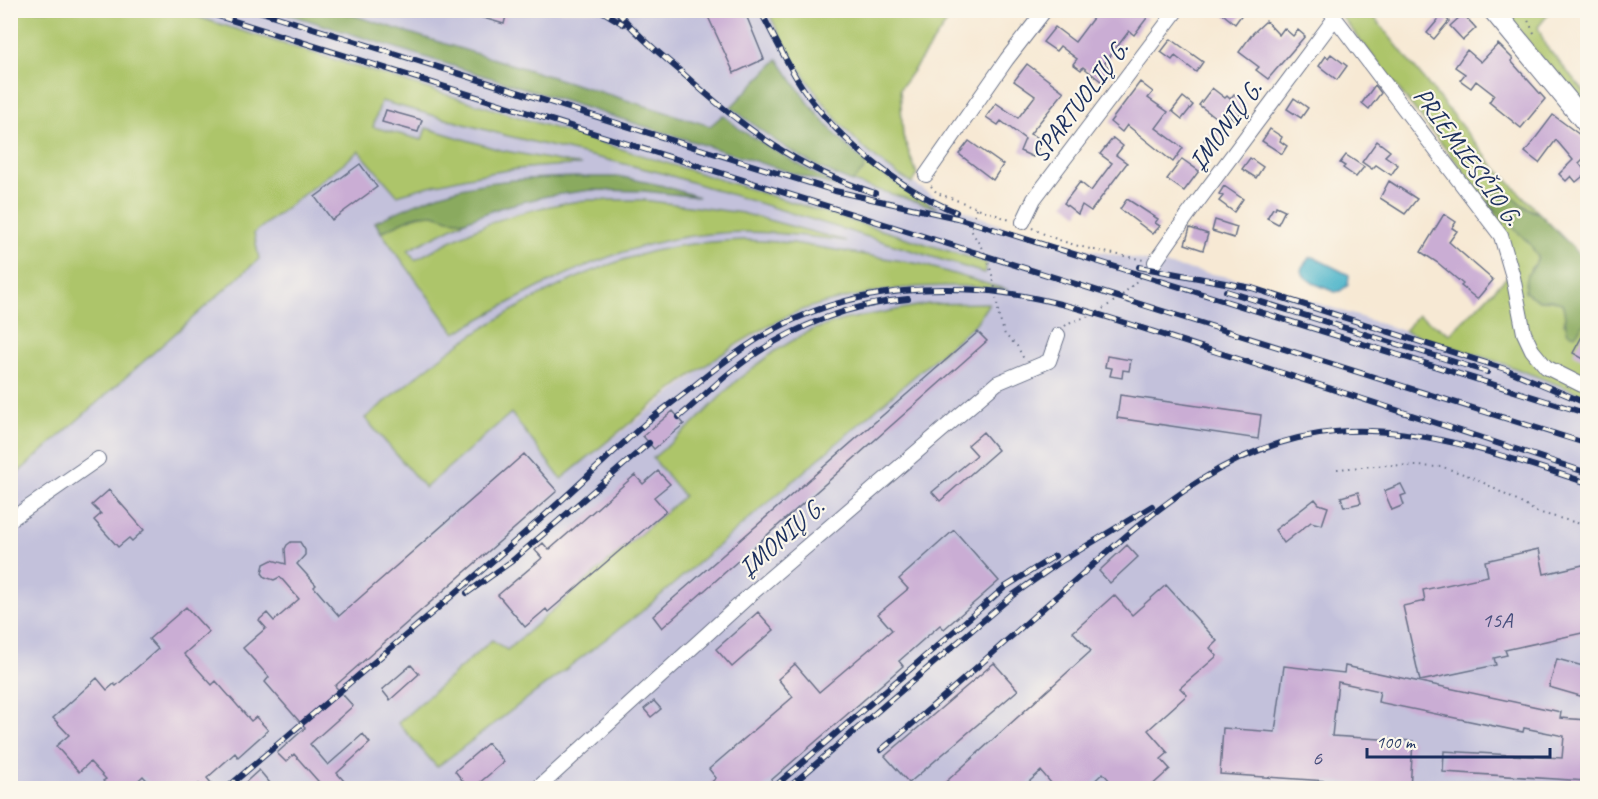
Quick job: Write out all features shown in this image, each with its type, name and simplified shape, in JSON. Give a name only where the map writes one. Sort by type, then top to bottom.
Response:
[{"type":"main road","points":[[1494,10],[1587,125]]},
{"type":"street","points":[[926,176],[1007,59],[1046,10]]},
{"type":"street","name":"SPARTUOLIŲ G.","points":[[1023,222],[1034,199],[1177,10]]},
{"type":"street","name":"ĮMONIŲ G.","points":[[1155,262],[1333,13]]},
{"type":"street","name":"PRIEMIESČIO G.","points":[[1333,13],[1501,236],[1513,277],[1524,333],[1532,350],[1546,367],[1587,388]]},
{"type":"street","name":"ĮMONIŲ G.","points":[[538,789],[750,595],[997,383],[1049,361],[1058,335]]},
{"type":"street","points":[[10,520],[98,459]]},
{"type":"path","points":[[976,208],[971,230],[987,257],[1005,335],[1017,346],[1030,369]]},
{"type":"path","points":[[1058,335],[1068,323],[1095,314],[1119,298],[1144,276],[1155,262]]},
{"type":"path","points":[[1337,469],[1387,465],[1443,467],[1475,478],[1537,512],[1587,526]]},
{"type":"shaded area","points":[[178,11],[279,11],[833,186],[742,131],[723,115],[710,127],[339,11],[768,11],[775,29],[818,98],[850,136],[881,163],[940,200],[1002,226],[1081,248],[1253,282],[1507,365],[1587,396],[1587,788],[11,788],[10,479],[259,259],[254,233],[359,151],[397,195],[461,177],[499,170],[577,165],[500,150],[426,128],[422,140],[373,126],[381,101],[504,135],[662,173],[984,273],[986,264]],"holes":[[[778,60],[814,112],[843,144],[885,176],[934,207],[839,177],[782,146],[731,107]],[[622,177],[695,197],[644,191],[591,190],[547,196],[502,207],[465,221],[408,250],[415,260],[457,237],[506,216],[549,205],[588,200],[643,200],[742,213],[841,239],[746,232],[670,240],[624,251],[577,268],[525,293],[455,333],[375,222],[421,201],[462,188],[501,182]],[[746,240],[793,243],[920,264],[1003,289],[943,285],[908,287],[830,301],[792,314],[715,359],[561,479],[511,413],[365,418],[462,343],[529,302],[580,277],[627,259],[672,247]],[[989,303],[976,323],[640,613],[437,767],[491,640],[507,651],[685,495],[653,458],[694,423],[736,381],[775,351],[809,331]]]},
{"type":"green space","points":[[11,10],[178,11],[987,263],[984,273],[662,173],[504,135],[381,101],[373,127],[422,140],[426,128],[500,150],[581,165],[533,167],[488,173],[443,182],[397,195],[359,151],[254,233],[259,259],[11,479]]},
{"type":"green space","points":[[279,11],[339,11],[710,126],[723,115],[742,131],[837,187]]},
{"type":"green space","points":[[768,11],[955,11],[900,89],[903,136],[917,174],[912,183],[877,159],[833,115],[797,64]]},
{"type":"green space","points":[[1343,11],[1369,11],[1492,164],[1539,213],[1500,192],[1538,257],[1530,269],[1539,301],[1551,300],[1562,303],[1566,314],[1564,324],[1581,326],[1587,320],[1587,396],[1507,365],[1404,331],[1418,315],[1450,334],[1515,269],[1503,231],[1489,204],[1342,17]]},
{"type":"green space","points":[[1503,11],[1551,11],[1538,27],[1545,45],[1587,95],[1587,116]]},
{"type":"green space","points":[[778,59],[817,114],[865,162],[864,170],[852,182],[788,149],[731,107]]},
{"type":"green space","points":[[865,162],[937,208],[852,182],[864,170]]},
{"type":"green space","points":[[622,177],[660,185],[699,197],[644,191],[591,190],[547,196],[502,207],[465,221],[434,214],[418,215],[381,232],[375,222],[428,199],[461,188],[506,181]]},
{"type":"green space","points":[[1500,192],[1511,195],[1527,209],[1539,213],[1587,262],[1587,320],[1575,335],[1568,333],[1562,303],[1551,300],[1539,301],[1525,292],[1526,278],[1538,257],[1530,244],[1489,204],[1492,197]]},
{"type":"green space","points":[[588,200],[643,200],[742,213],[846,241],[746,232],[705,234],[666,240],[629,250],[559,278],[455,333],[381,232],[425,214],[465,221],[408,250],[415,260],[458,237],[498,220],[540,208]]},
{"type":"green space","points":[[746,240],[793,243],[920,264],[1008,290],[947,286],[886,290],[817,305],[797,312],[759,331],[699,370],[561,479],[511,413],[425,488],[365,418],[462,342],[511,311],[563,284],[645,253],[691,244]]},
{"type":"green space","points":[[989,303],[976,323],[640,613],[437,767],[398,723],[492,640],[507,650],[684,496],[653,458],[694,423],[736,381],[775,351],[809,331],[843,320],[928,304]]},
{"type":"water","points":[[1313,257],[1349,275],[1348,285],[1335,292],[1305,277],[1301,271],[1302,267],[1309,258]]},
{"type":"building","points":[[466,10],[507,12],[504,24],[466,13]]},
{"type":"building","points":[[705,10],[744,10],[764,59],[734,73]]},
{"type":"building","points":[[1099,10],[1137,10],[1147,18],[1134,35],[1129,31],[1104,64],[1112,69],[1102,82],[1083,67],[1081,70],[1073,64],[1077,59],[1060,46],[1056,51],[1043,42],[1055,27],[1075,42]]},
{"type":"building","points":[[1218,10],[1245,10],[1235,24]]},
{"type":"building","points":[[1463,14],[1476,28],[1463,40],[1450,26]]},
{"type":"building","points":[[1442,15],[1449,21],[1434,39],[1427,33]]},
{"type":"building","points":[[1266,21],[1279,35],[1284,28],[1293,36],[1298,30],[1305,36],[1268,79],[1256,70],[1259,67],[1239,52],[1253,33]]},
{"type":"building","points":[[1171,39],[1203,62],[1196,72],[1175,56],[1172,60],[1161,52]]},
{"type":"building","points":[[1498,44],[1545,99],[1521,128],[1489,102],[1494,95],[1476,81],[1471,88],[1460,80],[1465,74],[1455,67],[1467,50],[1481,62]]},
{"type":"building","points":[[1331,54],[1347,66],[1337,80],[1319,66],[1326,56],[1328,58]]},
{"type":"building","points":[[1027,64],[1064,92],[1030,134],[1043,140],[1033,157],[1020,151],[1025,139],[1001,121],[998,125],[986,117],[996,103],[1018,118],[1035,96],[1014,81]]},
{"type":"building","points":[[1140,82],[1153,92],[1148,98],[1168,112],[1156,128],[1183,148],[1173,162],[1127,125],[1122,132],[1110,122]]},
{"type":"building","points":[[1375,85],[1381,93],[1369,109],[1362,103]]},
{"type":"building","points":[[1212,88],[1225,98],[1227,96],[1230,99],[1234,94],[1247,105],[1235,120],[1225,112],[1219,120],[1199,105]]},
{"type":"building","points":[[1183,97],[1193,105],[1182,119],[1172,111]]},
{"type":"building","points":[[1294,98],[1308,108],[1301,118],[1287,109]]},
{"type":"building","points":[[386,110],[422,120],[418,132],[382,122]]},
{"type":"building","points":[[1553,115],[1585,140],[1582,141],[1587,147],[1587,155],[1579,163],[1587,173],[1576,182],[1571,176],[1566,181],[1559,174],[1573,160],[1556,140],[1539,163],[1525,152]]},
{"type":"building","points":[[1214,128],[1224,135],[1214,148],[1204,140]]},
{"type":"building","points":[[1270,129],[1282,137],[1280,141],[1287,146],[1282,154],[1262,141]]},
{"type":"building","points":[[1113,138],[1123,146],[1116,155],[1127,163],[1091,211],[1082,205],[1078,214],[1064,203],[1080,182],[1091,191],[1112,163],[1100,154]]},
{"type":"building","points":[[969,141],[1003,165],[993,180],[959,154]]},
{"type":"building","points":[[1377,141],[1390,151],[1385,156],[1398,165],[1391,175],[1376,165],[1372,169],[1362,162]]},
{"type":"building","points":[[1346,155],[1364,167],[1356,177],[1340,163]]},
{"type":"building","points":[[1250,158],[1263,167],[1256,178],[1242,169]]},
{"type":"building","points":[[1182,159],[1199,171],[1184,191],[1167,179]]},
{"type":"building","points":[[360,164],[377,187],[332,220],[315,197]]},
{"type":"building","points":[[1389,181],[1417,199],[1405,214],[1380,198]]},
{"type":"building","points":[[1224,186],[1243,199],[1234,212],[1219,201],[1223,196],[1219,194]]},
{"type":"building","points":[[1127,199],[1158,219],[1155,223],[1160,226],[1153,234],[1120,209]]},
{"type":"building","points":[[1276,206],[1285,210],[1278,224],[1267,218]]},
{"type":"building","points":[[1444,214],[1456,222],[1452,228],[1457,231],[1449,242],[1493,280],[1477,299],[1438,263],[1421,252]]},
{"type":"building","points":[[1215,220],[1237,227],[1234,238],[1212,231]]},
{"type":"building","points":[[1190,228],[1208,234],[1203,250],[1185,244]]},
{"type":"building","points":[[1587,327],[1587,361],[1573,353]]},
{"type":"building","points":[[978,332],[987,341],[662,628],[653,616]]},
{"type":"building","points":[[1107,356],[1131,360],[1129,371],[1123,370],[1122,378],[1110,376],[1112,368],[1105,367]]},
{"type":"building","points":[[1120,395],[1261,415],[1258,439],[1117,418]]},
{"type":"building","points":[[673,411],[684,424],[654,449],[643,436]]},
{"type":"building","points":[[983,432],[998,450],[940,501],[932,492],[977,455],[968,445]]},
{"type":"building","points":[[524,454],[557,491],[335,686],[353,706],[310,744],[328,765],[363,734],[370,743],[337,773],[351,789],[325,789],[294,754],[286,762],[277,753],[305,728],[265,682],[269,677],[243,648],[266,628],[259,620],[267,613],[274,621],[299,599],[280,577],[274,580],[265,577],[262,573],[264,564],[272,560],[286,564],[287,545],[291,542],[300,542],[305,555],[297,564],[339,616]]},
{"type":"building","points":[[658,471],[670,484],[654,497],[666,511],[548,612],[546,609],[525,627],[498,595],[542,558],[535,550],[543,543],[549,550],[635,475],[643,484]]},
{"type":"building","points":[[1401,484],[1406,494],[1401,496],[1404,505],[1392,510],[1384,491]]},
{"type":"building","points":[[109,490],[144,530],[132,541],[129,538],[118,547],[94,520],[101,514],[92,505]]},
{"type":"building","points":[[1358,492],[1361,503],[1344,507],[1341,497]]},
{"type":"building","points":[[1315,499],[1319,504],[1328,507],[1322,525],[1311,522],[1284,543],[1275,530]]},
{"type":"building","points":[[954,530],[999,581],[944,629],[940,625],[899,661],[903,666],[761,789],[704,789],[716,778],[709,769],[793,697],[778,679],[795,664],[819,692],[892,630],[878,614],[908,589],[899,579]]},
{"type":"building","points":[[1127,545],[1138,557],[1110,583],[1099,571]]},
{"type":"building","points":[[1539,549],[1544,574],[1587,564],[1587,632],[1505,650],[1507,655],[1494,658],[1496,665],[1420,681],[1403,606],[1425,601],[1423,590],[1488,576],[1485,561]]},
{"type":"building","points":[[1166,585],[1217,641],[1210,648],[1217,656],[1180,688],[1187,695],[1148,730],[1168,753],[1161,759],[1170,769],[1148,789],[1117,789],[1103,773],[1086,789],[1075,789],[1071,784],[1065,789],[1056,789],[1041,771],[1021,789],[938,789],[1091,651],[1073,632],[1114,595],[1132,615]]},
{"type":"building","points":[[186,607],[209,632],[184,654],[212,685],[216,681],[251,721],[256,717],[268,730],[238,757],[235,753],[207,778],[216,789],[203,789],[199,784],[195,789],[155,789],[143,776],[129,789],[110,789],[103,781],[106,779],[90,762],[79,772],[56,746],[69,735],[53,718],[97,678],[107,690],[114,684],[116,686],[158,649],[149,639]]},
{"type":"building","points":[[758,612],[774,630],[732,667],[716,649]]},
{"type":"building","points":[[1557,659],[1587,667],[1587,698],[1549,687]]},
{"type":"building","points":[[994,663],[1018,690],[909,783],[885,756]]},
{"type":"building","points":[[411,665],[419,674],[390,700],[382,690]]},
{"type":"building","points":[[1284,666],[1344,673],[1345,666],[1561,712],[1560,718],[1587,720],[1587,781],[1443,772],[1444,751],[1562,758],[1564,736],[1524,728],[1523,732],[1378,702],[1380,691],[1338,682],[1332,736],[1413,741],[1410,789],[1386,789],[1386,785],[1220,774],[1223,728],[1275,732]]},
{"type":"building","points":[[654,701],[661,709],[651,717],[644,709]]},
{"type":"building","points":[[488,743],[504,762],[472,789],[469,789],[455,771]]},
{"type":"building","points":[[259,770],[275,789],[238,789]]},
{"type":"railway","points":[[199,10],[1588,444]]},
{"type":"railway","points":[[255,10],[835,191],[957,218],[1588,414]]},
{"type":"railway","points":[[600,10],[623,24]]},
{"type":"railway","points":[[616,10],[654,49],[747,127],[794,158],[819,171],[875,193]]},
{"type":"railway","points":[[760,10],[797,79],[811,100],[846,139],[888,174],[911,189],[956,212]]},
{"type":"railway","points":[[1139,267],[1252,288],[1505,369],[1588,404]]},
{"type":"railway","points":[[227,788],[498,557],[647,422],[719,366],[782,325],[816,310],[861,297],[908,291],[956,289],[1008,293],[1066,305],[1302,379],[1588,473]]},
{"type":"railway","points":[[1226,291],[1487,372]]},
{"type":"railway","points":[[679,417],[740,365],[767,346],[805,326],[866,305],[908,299]]},
{"type":"railway","points":[[881,750],[1161,508],[1192,485],[1259,450],[1296,439],[1335,432],[1398,433],[1463,445],[1588,483]]},
{"type":"railway","points":[[467,593],[512,561],[649,443]]},
{"type":"railway","points":[[788,788],[1013,595],[1060,562],[1152,506]]},
{"type":"railway","points":[[773,788],[1005,587],[1055,556]]}]
